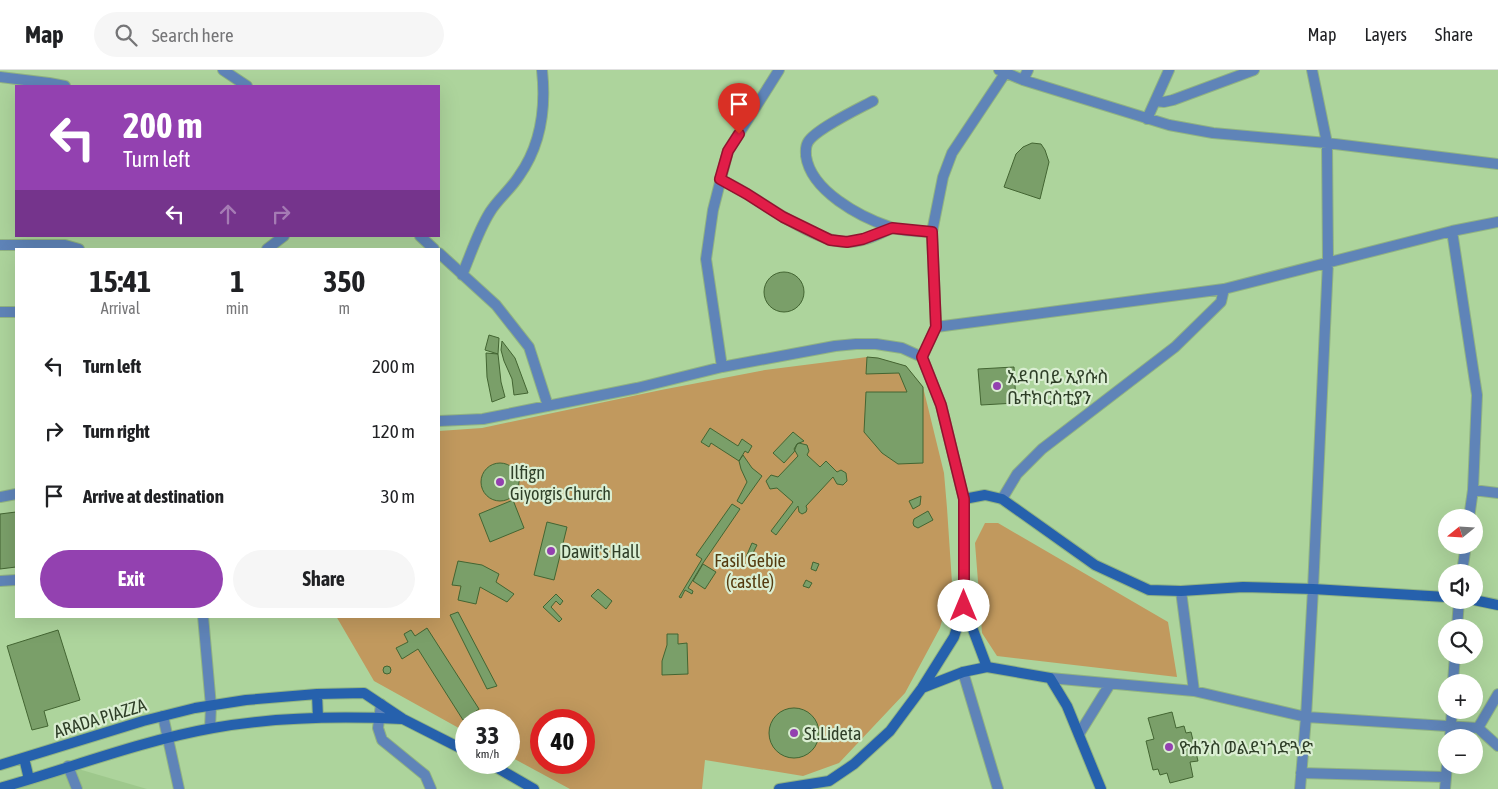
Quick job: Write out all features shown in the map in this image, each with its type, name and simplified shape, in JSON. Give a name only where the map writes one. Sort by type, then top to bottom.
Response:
[{"type":"street","points":[[223,70],[246,85]]},
{"type":"street","points":[[462,275],[482,226],[491,210],[519,176],[535,149],[541,127],[544,90],[542,70]]},
{"type":"street","points":[[722,367],[706,259],[710,226],[728,151],[779,70]]},
{"type":"street","points":[[1023,80],[1028,70]]},
{"type":"street","points":[[1147,119],[1169,70]]},
{"type":"street","points":[[1155,101],[1173,100],[1254,70]]},
{"type":"street","points":[[1300,789],[1313,589],[1328,262],[1327,143],[1312,70]]},
{"type":"street","points":[[922,357],[936,327],[932,232],[943,177],[952,153],[1003,71],[1023,80],[1147,119],[1213,133],[1327,143],[1498,164]]},
{"type":"street","points":[[0,77],[60,85]]},
{"type":"street","points":[[873,101],[813,136],[805,148],[811,174],[832,196],[852,209],[892,228],[932,232]]},
{"type":"street","points":[[720,179],[783,217],[830,240],[847,242],[863,239],[892,228]]},
{"type":"street","points":[[936,327],[1224,289],[1452,231],[1498,222]]},
{"type":"street","points":[[1452,231],[1477,394],[1473,490],[1470,509]]},
{"type":"street","points":[[268,248],[283,237]]},
{"type":"street","points":[[421,237],[433,248]]},
{"type":"street","points":[[0,245],[65,245],[76,248]]},
{"type":"street","points":[[440,254],[496,305],[529,347],[548,406]]},
{"type":"street","points":[[1002,500],[1017,474],[1042,449],[1175,347],[1221,302],[1224,289]]},
{"type":"street","points":[[0,312],[15,312]]},
{"type":"street","points":[[440,421],[483,419],[637,388],[722,367],[856,344],[876,344],[902,348],[922,357],[941,405],[964,499],[964,606],[954,637],[922,688],[890,731],[854,764],[829,781],[808,787],[779,789]]},
{"type":"street","points":[[1473,490],[1498,493]]},
{"type":"street","points":[[0,497],[15,494]]},
{"type":"street","points":[[964,499],[985,495],[1002,500],[1095,565],[1149,590],[1182,591],[1244,587],[1438,597]]},
{"type":"street","points":[[0,581],[15,580]]},
{"type":"street","points":[[1182,591],[1194,691]]},
{"type":"street","points":[[1483,602],[1498,605]]},
{"type":"street","points":[[964,606],[987,667]]},
{"type":"street","points":[[203,618],[211,706],[210,728]]},
{"type":"street","points":[[922,688],[963,672],[987,667],[1050,678],[1194,691],[1306,718],[1438,731]]},
{"type":"street","points":[[963,672],[998,789]]},
{"type":"street","points":[[1050,678],[1067,706],[1101,789]]},
{"type":"street","points":[[1079,734],[1110,684]]},
{"type":"street","name":"ARADA PIAZZA","points":[[0,765],[163,716],[246,700],[317,694],[364,693],[403,719]]},
{"type":"street","points":[[317,694],[318,718]]},
{"type":"street","points":[[1478,728],[1498,694]]},
{"type":"street","points":[[381,704],[378,728],[382,740],[425,775],[431,789]]},
{"type":"street","points":[[163,716],[179,789]]},
{"type":"street","points":[[0,788],[68,766],[167,739],[210,728],[237,724],[341,716],[403,719],[455,744]]},
{"type":"street","points":[[1471,729],[1478,728]]},
{"type":"street","points":[[1478,728],[1498,746]]},
{"type":"street","points":[[24,758],[29,779]]},
{"type":"street","points":[[68,766],[77,789]]},
{"type":"street","points":[[1301,773],[1446,777]]},
{"type":"street","points":[[508,774],[534,789]]},
{"type":"street","points":[[1445,789],[1446,774]]},
{"type":"shaded area","points":[[68,766],[147,789],[7,789]]},
{"type":"green space","name":"Fasil Gebie (castle)","points":[[867,357],[906,366],[923,387],[944,473],[952,583],[940,628],[905,693],[839,763],[803,776],[705,760],[702,789],[570,789],[542,774],[595,774],[595,709],[530,709],[530,767],[520,762],[520,709],[455,709],[455,726],[374,681],[337,618],[440,618],[440,431],[482,428],[765,370]]},
{"type":"green space","points":[[985,523],[998,523],[1168,622],[1177,677],[997,656],[982,633],[975,543]]},
{"type":"building","points":[[1032,143],[1041,144],[1049,162],[1040,199],[1004,187],[1016,154],[1023,147]]},
{"type":"building","points":[[788,272],[795,275],[801,281],[804,292],[803,300],[795,309],[788,312],[780,312],[773,309],[765,300],[764,288],[767,281],[776,273]]},
{"type":"building","points":[[489,335],[499,338],[498,354],[485,350]]},
{"type":"building","points":[[502,341],[515,358],[528,393],[514,395],[512,379],[501,350]]},
{"type":"building","points":[[486,353],[498,354],[501,382],[505,397],[492,402],[487,377]]},
{"type":"building","points":[[867,357],[906,366],[923,387],[923,463],[898,464],[882,453],[864,432],[866,392],[907,392],[899,373],[866,374]]},
{"type":"building","name":"አደባባይ ኢየሱስ ቤተክርስቲያን","points":[[1014,367],[1016,403],[981,405],[978,369]]},
{"type":"building","points":[[710,428],[738,446],[742,439],[752,446],[748,453],[745,451],[739,461],[711,443],[709,447],[701,442]]},
{"type":"building","points":[[793,432],[804,441],[797,444],[794,452],[784,463],[773,453]]},
{"type":"building","points":[[799,443],[807,445],[809,451],[807,455],[820,467],[826,461],[837,472],[841,470],[846,473],[847,481],[843,485],[837,484],[833,477],[806,506],[806,512],[802,514],[799,512],[798,506],[776,535],[771,531],[793,502],[777,488],[770,489],[766,481],[771,475],[778,477],[798,456],[794,449]]},
{"type":"building","points":[[743,455],[752,468],[762,476],[742,504],[737,501],[747,482],[739,461]]},
{"type":"building","name":"Ilfign Giyorgis Church","points":[[500,463],[513,469],[519,482],[513,495],[500,501],[487,495],[481,482],[487,469]]},
{"type":"building","points":[[921,496],[920,505],[913,509],[909,501]]},
{"type":"building","points":[[513,500],[524,528],[490,542],[479,514]]},
{"type":"building","points":[[732,504],[740,509],[688,588],[693,591],[692,594],[685,590],[681,598],[679,597],[702,559],[696,555]]},
{"type":"building","points":[[928,511],[933,520],[918,528],[914,526],[914,519]]},
{"type":"building","points":[[15,512],[15,567],[0,569],[0,514]]},
{"type":"building","name":"Dawit's Hall","points":[[547,522],[567,527],[554,580],[534,575]]},
{"type":"building","points":[[752,543],[757,545],[750,559],[746,557]]},
{"type":"building","points":[[458,561],[482,565],[499,574],[496,582],[514,594],[507,602],[480,587],[476,604],[458,600],[461,586],[452,585]]},
{"type":"building","points":[[813,562],[819,564],[816,571],[811,569]]},
{"type":"building","points":[[703,564],[716,572],[705,589],[693,581]]},
{"type":"building","points":[[806,580],[812,583],[809,588],[803,586]]},
{"type":"building","points":[[598,589],[612,601],[606,609],[591,596]]},
{"type":"building","points":[[556,594],[563,601],[560,605],[556,601],[551,607],[562,619],[559,622],[543,607]]},
{"type":"building","points":[[458,612],[497,686],[487,689],[450,615]]},
{"type":"building","points":[[427,628],[479,709],[456,709],[418,649],[402,659],[396,648],[408,642],[404,634],[411,630],[415,636]]},
{"type":"building","points":[[58,630],[80,700],[44,711],[48,726],[32,730],[7,646]]},
{"type":"building","points":[[667,634],[678,634],[678,644],[687,643],[688,674],[662,675],[662,661],[667,645]]},
{"type":"building","points":[[387,666],[391,670],[387,674],[383,670]]},
{"type":"building","name":"St.Lideta","points":[[794,708],[812,715],[819,733],[812,751],[794,758],[776,751],[769,733],[776,715]]},
{"type":"building","points":[[1172,712],[1176,728],[1184,726],[1186,733],[1191,732],[1198,761],[1190,762],[1193,777],[1170,783],[1167,773],[1160,775],[1158,769],[1153,770],[1146,741],[1154,739],[1148,718]]},
{"type":"place","name":"አደባባይ ኢየሱስ ቤተክርስቲያን","points":[[997,386]]},
{"type":"place","name":"Ilfign Giyorgis Church","points":[[500,482]]},
{"type":"place","name":"Dawit's Hall","points":[[551,551]]},
{"type":"place","name":"St.Lideta","points":[[794,733]]},
{"type":"place","name":"ዮሐንስ ወልደነጎድጓድ","points":[[1169,747]]},
{"type":"route","points":[[739,134],[728,151],[720,179],[783,217],[830,240],[847,242],[863,239],[892,228],[932,232],[936,327],[922,357],[941,405],[964,499],[964,606]]}]
